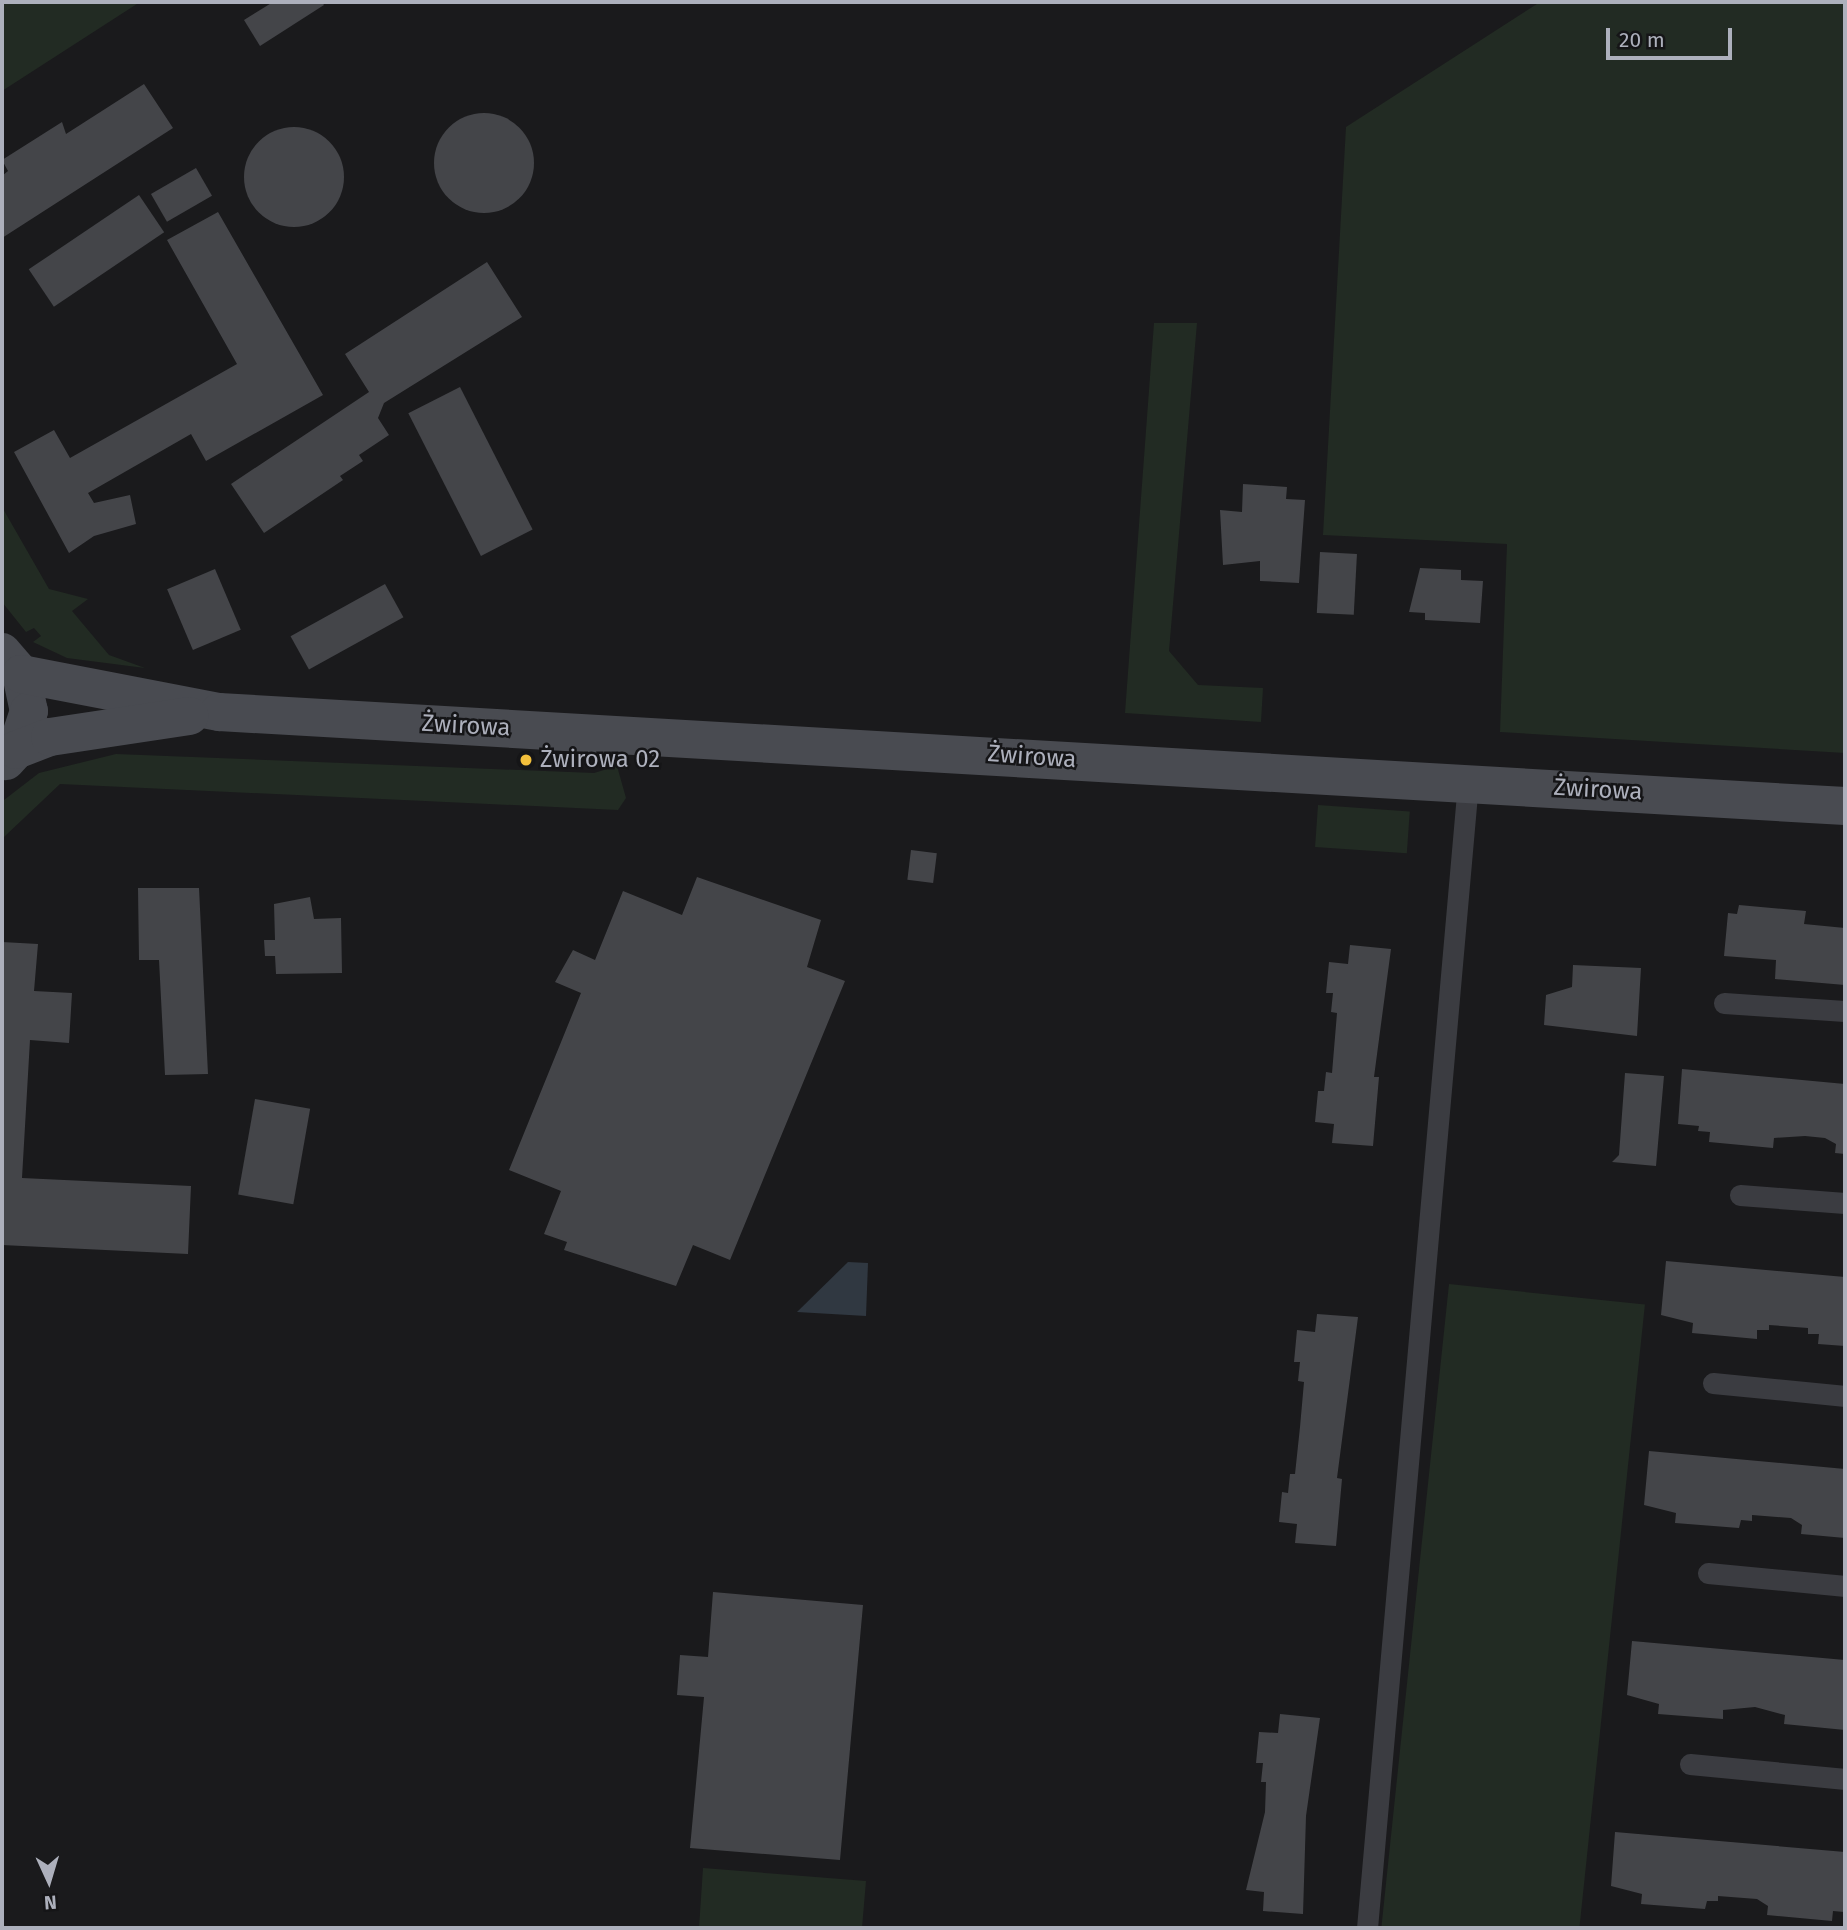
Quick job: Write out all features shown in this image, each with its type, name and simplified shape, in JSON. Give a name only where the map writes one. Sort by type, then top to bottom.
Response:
[{"type":"street","name":"Żwirowa","points":[[11,663],[219,712],[1845,806]]},
{"type":"street","points":[[9,758],[29,711],[11,663]]},
{"type":"street","name":"Żwirowa","points":[[9,758],[50,737],[219,712]]},
{"type":"lane","points":[[1367,1928],[1468,783]]},
{"type":"lane","points":[[1724,1003],[1845,1011]]},
{"type":"lane","points":[[1740,1195],[1845,1203]]},
{"type":"lane","points":[[1713,1383],[1845,1396]]},
{"type":"lane","points":[[1708,1573],[1845,1586]]},
{"type":"lane","points":[[1690,1764],[1845,1779]]},
{"type":"shaded area","points":[[2,2],[140,2],[2,91]]},
{"type":"shaded area","points":[[1540,2],[1845,2],[1845,753],[1500,732],[1507,544],[1323,535],[1346,127]]},
{"type":"shaded area","points":[[1154,323],[1197,323],[1169,651],[1198,685],[1263,688],[1261,722],[1125,713]]},
{"type":"shaded area","points":[[2,507],[49,589],[88,599],[72,611],[109,655],[145,668],[67,658],[33,642],[41,636],[34,628],[26,632],[2,602]]},
{"type":"shaded area","points":[[116,754],[594,773],[617,766],[626,798],[618,810],[60,784],[4,837],[4,800],[39,773]]},
{"type":"shaded area","points":[[1318,805],[1410,811],[1407,853],[1315,847]]},
{"type":"shaded area","points":[[848,1262],[868,1263],[866,1316],[797,1312]]},
{"type":"shaded area","points":[[1449,1284],[1645,1305],[1579,1928],[1381,1926]]},
{"type":"shaded area","points":[[703,1868],[866,1881],[862,1928],[699,1928]]},
{"type":"building","points":[[273,2],[322,2],[324,5],[260,46],[244,20]]},
{"type":"building","points":[[144,84],[173,128],[2,238],[2,176],[8,171],[2,160],[62,122],[66,134]]},
{"type":"building","points":[[484,113],[503,117],[520,127],[530,144],[534,163],[530,182],[520,199],[503,209],[484,213],[465,209],[448,199],[438,182],[434,163],[438,144],[448,127],[465,117]]},
{"type":"building","points":[[294,127],[322,135],[336,149],[344,177],[336,205],[322,219],[294,227],[266,219],[252,205],[244,177],[252,149],[266,135]]},
{"type":"building","points":[[196,168],[212,196],[167,222],[151,194]]},
{"type":"building","points":[[139,195],[164,232],[54,307],[29,269]]},
{"type":"building","points":[[218,212],[323,395],[206,461],[191,434],[88,493],[94,503],[130,495],[136,524],[94,536],[69,553],[14,452],[54,430],[70,458],[237,364],[167,240]]},
{"type":"building","points":[[487,262],[522,317],[384,403],[378,418],[389,435],[359,455],[363,461],[340,476],[343,480],[264,533],[231,484],[369,392],[345,354]]},
{"type":"building","points":[[460,387],[533,530],[481,556],[408,413]]},
{"type":"building","points":[[1243,484],[1287,487],[1286,499],[1305,500],[1299,583],[1260,581],[1260,561],[1223,565],[1220,510],[1242,512]]},
{"type":"building","points":[[1320,552],[1357,554],[1354,615],[1317,613]]},
{"type":"building","points":[[1420,568],[1461,570],[1461,580],[1483,581],[1480,623],[1425,620],[1425,613],[1409,612]]},
{"type":"building","points":[[215,569],[241,630],[193,650],[167,589]]},
{"type":"building","points":[[385,584],[403,617],[309,670],[291,636]]},
{"type":"building","points":[[911,850],[937,853],[933,883],[907,880]]},
{"type":"building","points":[[697,877],[821,920],[807,967],[845,981],[730,1260],[693,1245],[676,1286],[564,1250],[567,1242],[544,1234],[561,1191],[509,1170],[581,993],[555,982],[573,950],[595,960],[623,891],[682,915]]},
{"type":"building","points":[[138,888],[199,888],[208,1074],[165,1075],[159,960],[139,960]]},
{"type":"building","points":[[310,897],[314,919],[341,918],[342,973],[276,974],[275,956],[265,956],[264,940],[275,940],[274,904]]},
{"type":"building","points":[[1739,905],[1806,911],[1804,924],[1845,928],[1845,985],[1775,979],[1776,960],[1724,956],[1728,913],[1737,914]]},
{"type":"building","points":[[2,942],[38,944],[34,991],[72,993],[69,1043],[30,1040],[22,1178],[191,1186],[188,1254],[2,1245]]},
{"type":"building","points":[[1350,945],[1391,949],[1374,1077],[1379,1077],[1373,1146],[1332,1143],[1334,1124],[1315,1122],[1318,1091],[1324,1091],[1326,1072],[1332,1073],[1337,1013],[1331,1012],[1333,993],[1326,993],[1329,962],[1348,964]]},
{"type":"building","points":[[1573,965],[1641,968],[1637,1036],[1544,1025],[1546,995],[1572,987]]},
{"type":"building","points":[[1682,1069],[1845,1084],[1845,1154],[1835,1153],[1836,1144],[1825,1138],[1805,1136],[1774,1138],[1773,1148],[1709,1142],[1710,1132],[1698,1131],[1699,1126],[1678,1124]]},
{"type":"building","points":[[1625,1073],[1664,1076],[1656,1166],[1612,1162],[1619,1155]]},
{"type":"building","points":[[255,1099],[310,1109],[293,1204],[238,1195]]},
{"type":"building","points":[[1666,1261],[1845,1277],[1845,1346],[1818,1344],[1819,1334],[1808,1334],[1808,1328],[1769,1325],[1769,1330],[1757,1330],[1757,1339],[1692,1333],[1693,1323],[1661,1315]]},
{"type":"building","points":[[1317,1314],[1358,1317],[1337,1478],[1342,1479],[1336,1546],[1295,1543],[1297,1524],[1279,1522],[1282,1492],[1288,1493],[1290,1474],[1295,1474],[1300,1427],[1304,1382],[1298,1381],[1300,1362],[1294,1362],[1297,1330],[1315,1332]]},
{"type":"building","points":[[1649,1451],[1845,1469],[1845,1538],[1801,1534],[1802,1525],[1791,1518],[1752,1515],[1752,1521],[1741,1520],[1739,1528],[1675,1523],[1676,1513],[1644,1505]]},
{"type":"building","points":[[713,1592],[863,1605],[840,1860],[690,1848],[704,1697],[677,1695],[680,1655],[708,1657]]},
{"type":"building","points":[[1632,1641],[1845,1660],[1845,1730],[1784,1724],[1785,1715],[1755,1707],[1723,1710],[1723,1719],[1658,1714],[1659,1704],[1627,1695]]},
{"type":"building","points":[[1280,1714],[1320,1718],[1306,1816],[1303,1914],[1263,1911],[1264,1892],[1246,1890],[1265,1812],[1266,1782],[1261,1782],[1263,1763],[1256,1763],[1259,1732],[1278,1733]]},
{"type":"building","points":[[1615,1832],[1845,1852],[1844,1912],[1833,1911],[1832,1921],[1767,1915],[1768,1906],[1757,1899],[1718,1896],[1718,1901],[1707,1901],[1705,1909],[1641,1904],[1642,1894],[1611,1886]]},
{"type":"place","name":"Żwirowa 02","points":[[526,760]]}]
